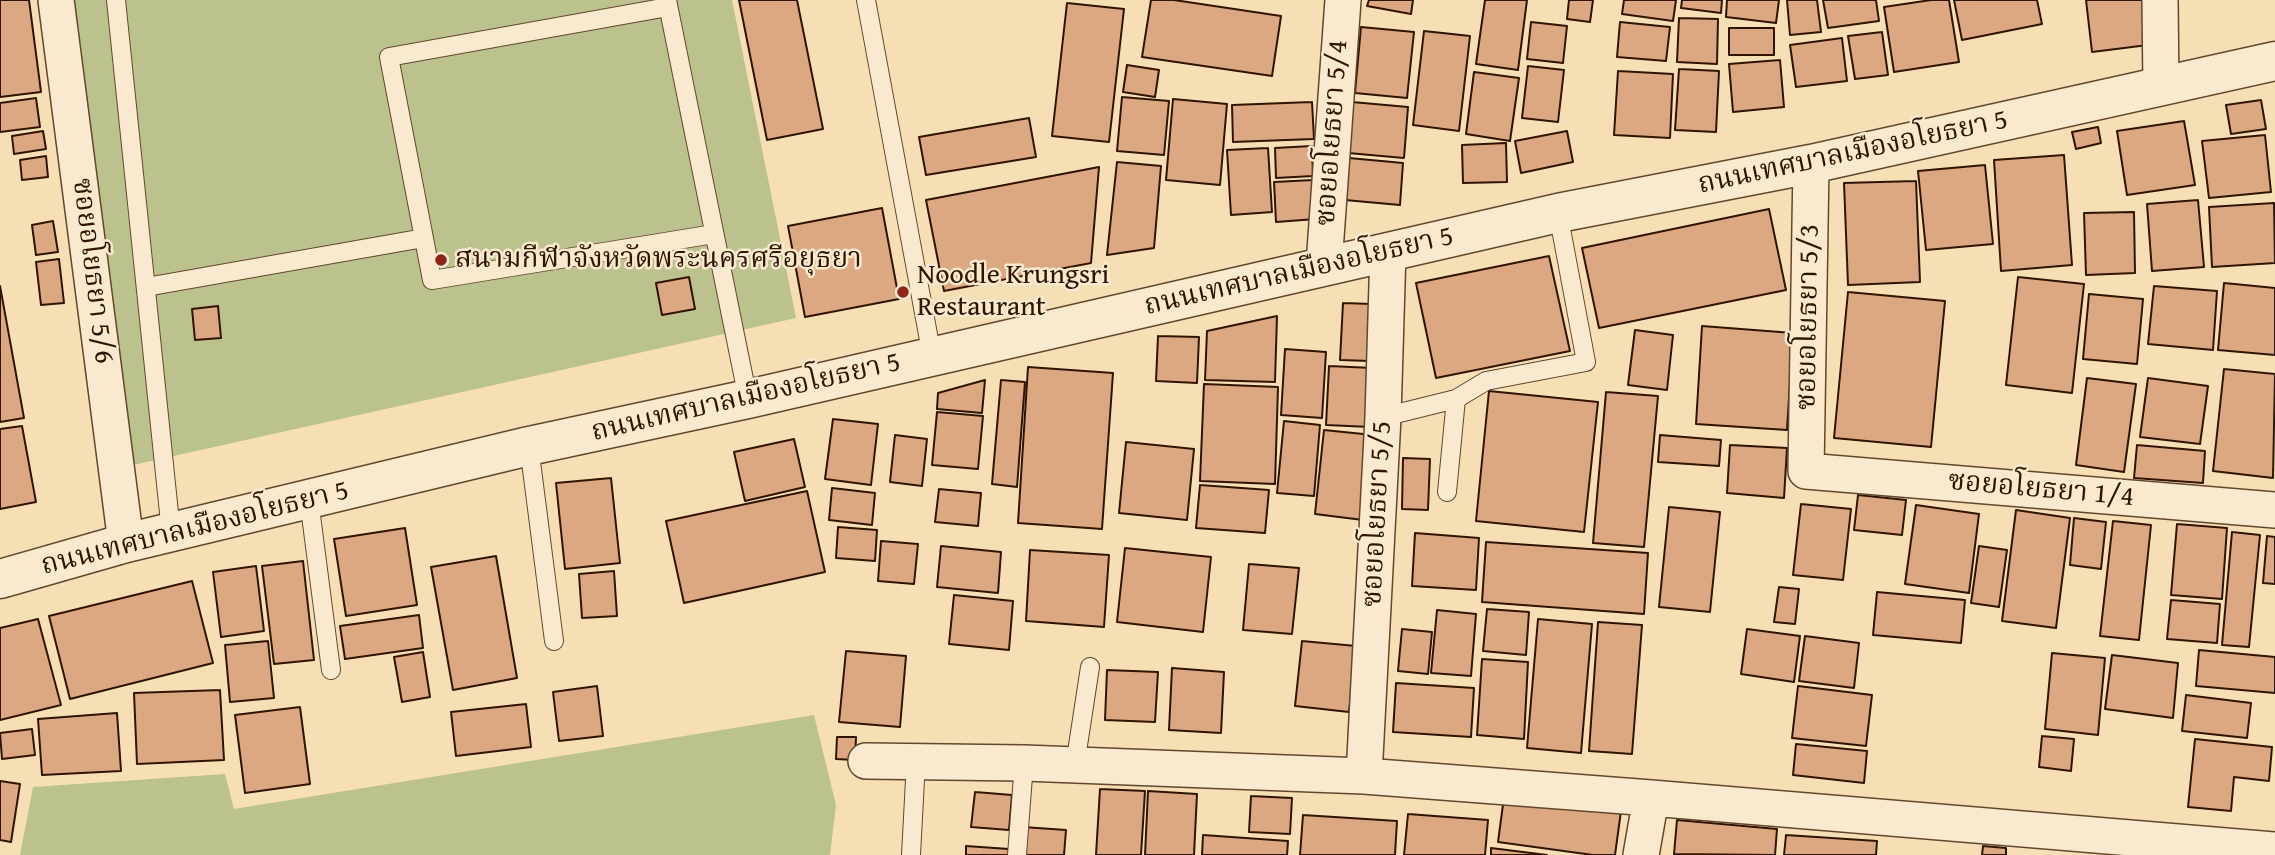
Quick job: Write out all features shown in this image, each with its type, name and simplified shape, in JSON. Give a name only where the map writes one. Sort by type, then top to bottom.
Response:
[{"type":"street","name":"ซอยอโยธยา 5/6","points":[[56,0],[126,543]]},
{"type":"street","name":"ซอยอโยธยา 5/4","points":[[1324,265],[1343,0]]},
{"type":"street","points":[[2160,0],[2161,87]]},
{"type":"street","name":"ถนนเทศบาลเมืองอโยธยา 5","points":[[0,579],[126,543],[529,446],[748,399],[1558,213],[1811,164],[2275,61]]},
{"type":"street","name":"ซอยอโยธยา 5/3","points":[[1806,471],[1811,164]]},
{"type":"street","name":"ซอยอโยธยา 5/5","points":[[1364,776],[1383,417],[1388,251]]},
{"type":"street","name":"ซอยอโยธยา 1/4","points":[[1806,471],[2275,510]]},
{"type":"street","points":[[866,761],[1024,763],[1364,776],[2275,850]]},
{"type":"street","points":[[1641,855],[1651,798]]},
{"type":"lane","points":[[116,0],[171,533]]},
{"type":"lane","points":[[866,0],[932,356]]},
{"type":"lane","points":[[714,234],[432,280],[389,57],[667,4],[748,399]]},
{"type":"lane","points":[[1383,417],[1456,399],[1486,381],[1586,362],[1558,213]]},
{"type":"lane","points":[[146,287],[425,238]]},
{"type":"lane","points":[[1447,492],[1456,399]]},
{"type":"lane","points":[[529,446],[554,641]]},
{"type":"lane","points":[[309,500],[331,670]]},
{"type":"lane","points":[[1075,765],[1090,667]]},
{"type":"lane","points":[[911,855],[916,761]]},
{"type":"lane","points":[[1017,855],[1024,763]]},
{"type":"green space","name":"สนามกีฬาจังหวัดพระนครศรีอยุธยา","points":[[65,0],[732,0],[796,318],[124,467]]},
{"type":"green space","points":[[814,715],[836,805],[830,855],[20,855],[33,787],[225,774],[234,809]]},
{"type":"building","points":[[0,0],[29,0],[41,92],[0,97]]},
{"type":"building","points":[[739,0],[797,0],[823,129],[767,140]]},
{"type":"building","points":[[1151,0],[1174,0],[1281,16],[1272,76],[1142,57]]},
{"type":"building","points":[[1369,0],[1413,0],[1411,14],[1367,6]]},
{"type":"building","points":[[1485,0],[1527,0],[1518,70],[1476,64]]},
{"type":"building","points":[[1569,0],[1593,0],[1590,22],[1567,19]]},
{"type":"building","points":[[1624,0],[1676,0],[1673,21],[1622,14]]},
{"type":"building","points":[[1682,0],[1722,0],[1721,13],[1681,8]]},
{"type":"building","points":[[1727,0],[1779,0],[1776,23],[1726,17]]},
{"type":"building","points":[[1787,0],[1817,0],[1821,32],[1790,35]]},
{"type":"building","points":[[1823,0],[1876,0],[1879,21],[1828,28]]},
{"type":"building","points":[[1949,0],[1959,62],[1894,72],[1884,7]]},
{"type":"building","points":[[1954,0],[2037,0],[2042,24],[1962,40]]},
{"type":"building","points":[[2086,0],[2143,0],[2148,45],[2092,52]]},
{"type":"building","points":[[1067,3],[1124,9],[1109,142],[1052,136]]},
{"type":"building","points":[[1679,18],[1718,19],[1717,64],[1677,62]]},
{"type":"building","points":[[1531,22],[1567,26],[1563,63],[1527,59]]},
{"type":"building","points":[[1620,22],[1670,27],[1666,61],[1617,57]]},
{"type":"building","points":[[1361,27],[1414,32],[1407,98],[1355,93]]},
{"type":"building","points":[[1729,28],[1774,28],[1774,55],[1729,55]]},
{"type":"building","points":[[1424,31],[1470,36],[1459,131],[1413,125]]},
{"type":"building","points":[[1882,32],[1888,75],[1855,79],[1848,36]]},
{"type":"building","points":[[1842,38],[1847,81],[1796,87],[1790,45]]},
{"type":"building","points":[[1780,60],[1784,107],[1733,112],[1729,64]]},
{"type":"building","points":[[1127,65],[1159,70],[1155,97],[1123,92]]},
{"type":"building","points":[[1528,66],[1564,70],[1558,122],[1522,118]]},
{"type":"building","points":[[1679,69],[1719,71],[1716,132],[1675,130]]},
{"type":"building","points":[[1618,71],[1673,74],[1670,138],[1614,135]]},
{"type":"building","points":[[1474,72],[1519,78],[1510,141],[1466,134]]},
{"type":"building","points":[[1122,97],[1169,101],[1164,155],[1117,151]]},
{"type":"building","points":[[36,98],[40,127],[0,132],[0,103]]},
{"type":"building","points":[[1173,99],[1227,104],[1220,185],[1166,180]]},
{"type":"building","points":[[2261,100],[2266,129],[2231,134],[2226,105]]},
{"type":"building","points":[[1312,102],[1314,139],[1233,142],[1232,105]]},
{"type":"building","points":[[1352,102],[1408,107],[1404,158],[1348,153]]},
{"type":"building","points":[[1029,118],[1036,157],[926,175],[919,137]]},
{"type":"building","points":[[2184,121],[2195,185],[2127,195],[2117,131]]},
{"type":"building","points":[[2098,127],[2101,143],[2076,149],[2072,132]]},
{"type":"building","points":[[43,131],[46,149],[14,154],[12,136]]},
{"type":"building","points":[[1567,131],[1573,162],[1521,173],[1515,141]]},
{"type":"building","points":[[2265,135],[2271,192],[2209,198],[2202,141]]},
{"type":"building","points":[[1506,143],[1507,182],[1463,183],[1462,145]]},
{"type":"building","points":[[1312,146],[1313,176],[1276,178],[1275,148]]},
{"type":"building","points":[[1268,148],[1272,212],[1231,215],[1227,150]]},
{"type":"building","points":[[2064,155],[2072,265],[2001,271],[1994,160]]},
{"type":"building","points":[[46,156],[48,177],[22,180],[20,160]]},
{"type":"building","points":[[1349,158],[1403,163],[1400,205],[1345,200]]},
{"type":"building","points":[[1117,162],[1161,166],[1154,248],[1107,255]]},
{"type":"building","points":[[1985,165],[1993,244],[1926,250],[1918,171]]},
{"type":"building","points":[[1099,167],[1091,263],[944,291],[926,200]]},
{"type":"building","points":[[1313,180],[1316,219],[1276,222],[1274,182]]},
{"type":"building","points":[[1916,181],[1920,282],[1848,285],[1844,183]]},
{"type":"building","points":[[2198,200],[2204,267],[2152,271],[2147,204]]},
{"type":"building","points":[[2274,203],[2275,263],[2212,267],[2209,207]]},
{"type":"building","points":[[882,208],[899,299],[805,317],[788,226]]},
{"type":"building","points":[[1769,209],[1786,290],[1599,328],[1582,248]]},
{"type":"building","points":[[2134,212],[2135,273],[2086,275],[2084,213]]},
{"type":"building","points":[[53,221],[58,252],[36,255],[32,225]]},
{"type":"building","points":[[1549,256],[1570,351],[1436,378],[1416,283]]},
{"type":"building","points":[[59,259],[64,303],[41,305],[36,262]]},
{"type":"building","points":[[689,277],[695,309],[662,315],[656,283]]},
{"type":"building","points":[[2018,277],[2084,284],[2072,393],[2006,385]]},
{"type":"building","points":[[2224,283],[2275,288],[2275,355],[2218,350]]},
{"type":"building","points":[[0,286],[24,418],[0,422]]},
{"type":"building","points":[[2154,286],[2217,291],[2213,350],[2148,344]]},
{"type":"building","points":[[1848,292],[1945,301],[1931,447],[1834,438]]},
{"type":"building","points":[[2089,294],[2143,299],[2137,364],[2083,359]]},
{"type":"building","points":[[1343,303],[1372,304],[1370,361],[1340,360]]},
{"type":"building","points":[[218,306],[221,338],[195,340],[192,309]]},
{"type":"building","points":[[1277,316],[1275,382],[1205,380],[1207,331]]},
{"type":"building","points":[[1702,326],[1793,333],[1787,430],[1696,424]]},
{"type":"building","points":[[1635,330],[1673,335],[1667,390],[1628,385]]},
{"type":"building","points":[[1158,336],[1199,337],[1197,383],[1156,381]]},
{"type":"building","points":[[1285,349],[1326,352],[1322,418],[1281,415]]},
{"type":"building","points":[[1329,366],[1373,368],[1370,427],[1326,425]]},
{"type":"building","points":[[1028,367],[1113,373],[1102,529],[1018,523]]},
{"type":"building","points":[[2224,369],[2275,374],[2273,478],[2213,471]]},
{"type":"building","points":[[2087,378],[2136,384],[2124,472],[2076,465]]},
{"type":"building","points":[[2148,378],[2208,386],[2200,444],[2140,437]]},
{"type":"building","points":[[985,380],[982,413],[937,409],[938,393]]},
{"type":"building","points":[[1001,380],[1025,382],[1017,487],[992,484]]},
{"type":"building","points":[[1204,384],[1278,387],[1275,484],[1200,481]]},
{"type":"building","points":[[1489,391],[1598,402],[1584,532],[1476,521]]},
{"type":"building","points":[[1606,392],[1658,396],[1644,547],[1593,543]]},
{"type":"building","points":[[937,412],[983,416],[978,469],[932,465]]},
{"type":"building","points":[[833,419],[878,424],[871,485],[825,479]]},
{"type":"building","points":[[1284,421],[1320,425],[1314,496],[1277,493]]},
{"type":"building","points":[[22,426],[36,502],[0,509],[0,429]]},
{"type":"building","points":[[1324,430],[1373,435],[1363,520],[1315,514]]},
{"type":"building","points":[[895,435],[927,439],[922,486],[890,482]]},
{"type":"building","points":[[1660,435],[1721,440],[1719,466],[1658,462]]},
{"type":"building","points":[[794,439],[805,487],[745,501],[734,452]]},
{"type":"building","points":[[1126,442],[1194,449],[1187,520],[1119,513]]},
{"type":"building","points":[[1730,445],[1787,448],[1784,498],[1727,493]]},
{"type":"building","points":[[2137,445],[2205,451],[2203,483],[2134,478]]},
{"type":"building","points":[[1403,458],[1430,459],[1428,510],[1402,509]]},
{"type":"building","points":[[611,478],[620,563],[565,569],[556,483]]},
{"type":"building","points":[[1200,485],[1269,490],[1265,533],[1196,528]]},
{"type":"building","points":[[832,488],[875,493],[872,525],[829,520]]},
{"type":"building","points":[[939,489],[981,493],[978,526],[935,522]]},
{"type":"building","points":[[807,491],[825,572],[684,603],[666,521]]},
{"type":"building","points":[[1858,495],[1906,500],[1902,535],[1854,530]]},
{"type":"building","points":[[1801,504],[1851,509],[1843,580],[1793,575]]},
{"type":"building","points":[[1916,505],[1979,514],[1969,593],[1905,584]]},
{"type":"building","points":[[1669,507],[1720,512],[1710,612],[1659,607]]},
{"type":"building","points":[[2016,510],[2070,518],[2056,628],[2002,621]]},
{"type":"building","points":[[2074,518],[2106,522],[2101,569],[2070,565]]},
{"type":"building","points":[[2113,521],[2151,525],[2139,640],[2100,636]]},
{"type":"building","points":[[2177,524],[2227,528],[2222,599],[2171,595]]},
{"type":"building","points":[[838,527],[877,530],[875,561],[836,558]]},
{"type":"building","points":[[405,528],[417,605],[346,616],[334,539]]},
{"type":"building","points":[[2232,532],[2260,535],[2249,647],[2222,645]]},
{"type":"building","points":[[1415,533],[1479,538],[1476,590],[1412,586]]},
{"type":"building","points":[[2267,536],[2275,537],[2275,584],[2263,583]]},
{"type":"building","points":[[881,541],[918,544],[914,584],[878,581]]},
{"type":"building","points":[[1486,542],[1648,553],[1644,614],[1482,602]]},
{"type":"building","points":[[941,546],[1001,552],[998,593],[937,587]]},
{"type":"building","points":[[1979,546],[2007,550],[1999,607],[1971,603]]},
{"type":"building","points":[[1125,548],[1211,557],[1203,632],[1117,622]]},
{"type":"building","points":[[1030,550],[1109,555],[1104,627],[1026,621]]},
{"type":"building","points":[[496,556],[517,678],[453,690],[431,567]]},
{"type":"building","points":[[303,561],[314,660],[274,664],[262,566]]},
{"type":"building","points":[[1249,564],[1299,568],[1292,634],[1243,630]]},
{"type":"building","points":[[256,566],[264,631],[221,637],[213,572]]},
{"type":"building","points":[[614,571],[617,616],[582,618],[579,574]]},
{"type":"building","points":[[192,581],[213,663],[70,699],[49,616]]},
{"type":"building","points":[[1779,587],[1799,589],[1795,624],[1774,622]]},
{"type":"building","points":[[1877,592],[1965,600],[1961,643],[1873,635]]},
{"type":"building","points":[[954,595],[1013,601],[1009,650],[949,644]]},
{"type":"building","points":[[2171,600],[2220,604],[2217,643],[2167,639]]},
{"type":"building","points":[[1487,609],[1529,612],[1526,655],[1483,651]]},
{"type":"building","points":[[1437,610],[1476,614],[1471,676],[1431,673]]},
{"type":"building","points":[[419,615],[423,648],[345,659],[340,626]]},
{"type":"building","points":[[38,619],[61,705],[0,720],[0,628]]},
{"type":"building","points":[[1538,619],[1592,624],[1581,753],[1527,748]]},
{"type":"building","points":[[1598,622],[1642,625],[1632,754],[1589,751]]},
{"type":"building","points":[[1402,629],[1432,632],[1428,674],[1398,671]]},
{"type":"building","points":[[1747,629],[1800,636],[1794,682],[1741,674]]},
{"type":"building","points":[[1805,636],[1859,643],[1854,688],[1799,681]]},
{"type":"building","points":[[268,641],[274,698],[230,702],[225,645]]},
{"type":"building","points":[[1302,641],[1356,646],[1349,712],[1295,706]]},
{"type":"building","points":[[2199,650],[2275,657],[2275,693],[2196,686]]},
{"type":"building","points":[[846,651],[906,656],[900,727],[839,722]]},
{"type":"building","points":[[423,652],[430,697],[402,702],[394,657]]},
{"type":"building","points":[[2052,653],[2105,658],[2098,735],[2045,729]]},
{"type":"building","points":[[2112,655],[2178,663],[2173,718],[2105,709]]},
{"type":"building","points":[[1482,659],[1528,662],[1524,739],[1477,735]]},
{"type":"building","points":[[1172,668],[1224,672],[1221,733],[1169,730]]},
{"type":"building","points":[[1107,670],[1158,672],[1155,722],[1105,720]]},
{"type":"building","points":[[1396,683],[1474,688],[1471,737],[1393,732]]},
{"type":"building","points":[[597,686],[603,736],[559,741],[553,692]]},
{"type":"building","points":[[1798,686],[1872,695],[1866,746],[1792,738]]},
{"type":"building","points":[[220,690],[224,760],[137,764],[134,693]]},
{"type":"building","points":[[2186,695],[2251,703],[2247,738],[2182,731]]},
{"type":"building","points":[[526,704],[531,747],[456,756],[451,712]]},
{"type":"building","points":[[300,707],[310,784],[245,793],[235,715]]},
{"type":"building","points":[[117,713],[121,771],[42,775],[38,719]]},
{"type":"building","points":[[32,729],[35,755],[2,759],[0,733]]},
{"type":"building","points":[[2042,736],[2074,739],[2071,771],[2039,767]]},
{"type":"building","points":[[837,737],[856,737],[855,760],[836,759]]},
{"type":"building","points":[[2195,739],[2272,747],[2269,781],[2234,777],[2231,811],[2188,807]]},
{"type":"building","points":[[1796,744],[1867,751],[1864,783],[1793,775]]},
{"type":"building","points":[[0,781],[20,784],[11,842],[0,840]]},
{"type":"building","points":[[1100,789],[1145,791],[1141,855],[1096,855]]},
{"type":"building","points":[[1148,791],[1197,794],[1194,855],[1145,855]]},
{"type":"building","points":[[975,792],[1012,795],[1009,830],[971,827]]},
{"type":"building","points":[[1251,796],[1292,798],[1290,834],[1249,832]]},
{"type":"building","points":[[1504,797],[1621,811],[1615,855],[1593,855],[1498,842]]},
{"type":"building","points":[[1408,814],[1488,820],[1485,855],[1404,855]]},
{"type":"building","points":[[1303,815],[1397,821],[1395,855],[1300,855]]},
{"type":"building","points":[[1677,820],[1777,829],[1775,855],[1674,854]]},
{"type":"building","points":[[1023,827],[1066,830],[1064,855],[1022,855]]},
{"type":"building","points":[[1203,835],[1288,841],[1287,855],[1202,855]]},
{"type":"building","points":[[1786,835],[1877,841],[1876,855],[1784,855]]},
{"type":"building","points":[[966,846],[1009,849],[1009,855],[966,855]]},
{"type":"building","points":[[1983,846],[2006,848],[2006,855],[1982,855]]},
{"type":"building","points":[[1491,848],[1547,855],[1491,855]]},
{"type":"place","name":"สนามกีฬาจังหวัดพระนครศรีอยุธยา","points":[[441,260]]},
{"type":"place","name":"Noodle Krungsri Restaurant","points":[[903,292]]}]
